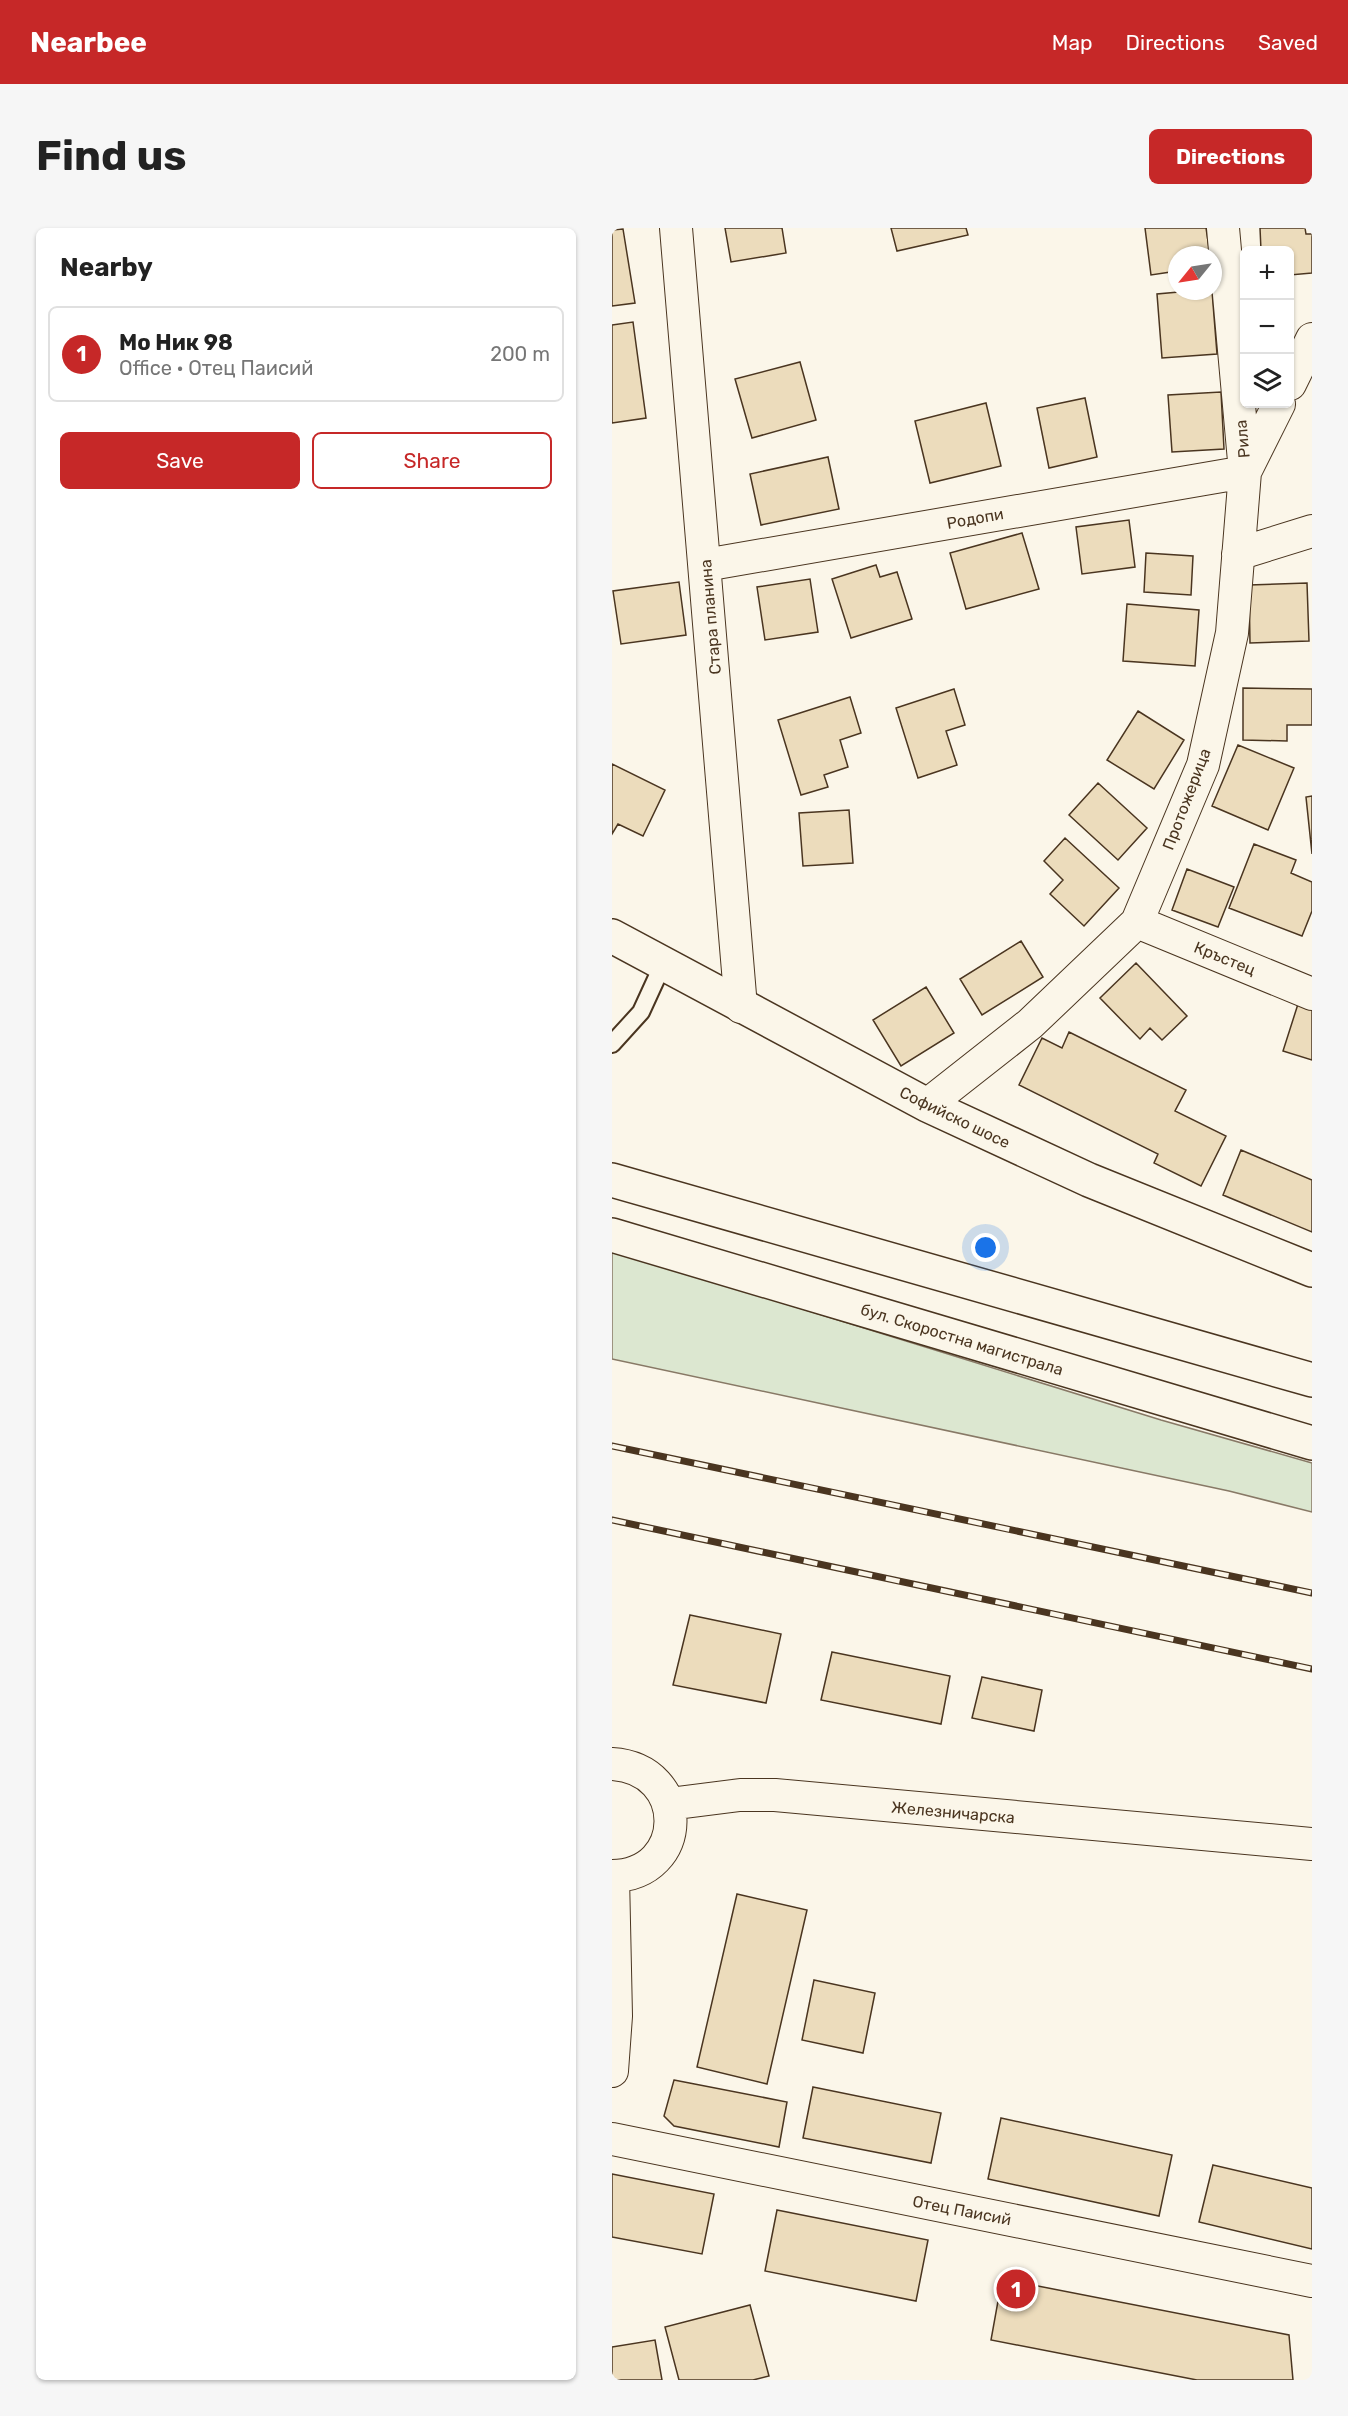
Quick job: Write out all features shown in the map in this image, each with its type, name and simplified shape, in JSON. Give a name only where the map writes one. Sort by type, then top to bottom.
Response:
[{"type":"main road","name":"Софийско шосе","points":[[612,936],[927,1105],[1089,1180],[1312,1270]]},
{"type":"main road","points":[[612,1180],[1312,1380]]},
{"type":"main road","name":"бул. Скоростна магистрала","points":[[612,1235],[1312,1443]]},
{"type":"street","name":"Стара планина","points":[[676,228],[741,1006]]},
{"type":"street","name":"Рила","points":[[1223,228],[1245,472]]},
{"type":"street","points":[[1294,376],[1312,339]]},
{"type":"street","name":"Протожерица","points":[[927,1105],[1030,1024],[1137,922],[1203,765],[1232,633],[1245,472],[1278,408]]},
{"type":"street","name":"Родопи","points":[[705,565],[1245,472]]},
{"type":"street","points":[[1238,554],[1312,531]]},
{"type":"street","name":"Кръстец","points":[[1137,922],[1312,994]]},
{"type":"street","points":[[612,1764],[627,1765],[641,1770],[653,1779],[663,1791],[669,1804],[670,1831],[659,1855],[639,1871],[612,1876],[616,2016],[612,2071]]},
{"type":"street","name":"Железничарска","points":[[669,1804],[740,1795],[775,1795],[1312,1844]]},
{"type":"street","name":"Отец Паисий","points":[[612,2139],[1312,2281]]},
{"type":"lane","points":[[612,1044],[641,1012],[663,964]]},
{"type":"green space","points":[[612,1250],[1161,1420],[1312,1463],[1312,1512],[1229,1491],[612,1359]]},
{"type":"building","points":[[725,228],[782,228],[786,253],[731,262]]},
{"type":"building","points":[[891,228],[966,228],[968,235],[897,251]]},
{"type":"building","points":[[1145,228],[1206,228],[1209,246],[1168,246],[1168,272],[1151,275]]},
{"type":"building","points":[[1260,228],[1305,228],[1306,234],[1312,234],[1312,273],[1294,275],[1294,246],[1261,246]]},
{"type":"building","points":[[623,229],[635,303],[612,306],[612,230]]},
{"type":"building","points":[[1168,293],[1168,300],[1213,300],[1217,354],[1162,358],[1157,294]]},
{"type":"building","points":[[633,322],[646,418],[612,423],[612,325]]},
{"type":"building","points":[[800,362],[816,420],[752,438],[735,379]]},
{"type":"building","points":[[1221,392],[1224,449],[1172,452],[1168,395]]},
{"type":"building","points":[[1085,398],[1097,457],[1049,468],[1037,408]]},
{"type":"building","points":[[986,403],[1001,466],[930,483],[915,421]]},
{"type":"building","points":[[828,457],[839,509],[761,525],[750,474]]},
{"type":"building","points":[[1129,520],[1135,567],[1082,574],[1076,527]]},
{"type":"building","points":[[1022,533],[1039,589],[966,609],[950,553]]},
{"type":"building","points":[[1146,553],[1193,556],[1191,595],[1144,592]]},
{"type":"building","points":[[876,565],[880,577],[897,572],[912,619],[851,638],[832,579]]},
{"type":"building","points":[[810,579],[818,632],[765,640],[757,587]]},
{"type":"building","points":[[679,582],[686,635],[621,644],[613,591]]},
{"type":"building","points":[[1307,583],[1309,641],[1250,643],[1249,585]]},
{"type":"building","points":[[1127,604],[1199,610],[1195,666],[1123,661]]},
{"type":"building","points":[[1243,688],[1312,689],[1312,725],[1287,725],[1287,741],[1243,740]]},
{"type":"building","points":[[954,689],[965,725],[946,731],[957,765],[918,778],[896,708]]},
{"type":"building","points":[[850,697],[861,733],[840,740],[848,767],[824,775],[828,787],[801,795],[778,720]]},
{"type":"building","points":[[1138,711],[1184,740],[1154,789],[1107,760]]},
{"type":"building","points":[[1238,745],[1294,768],[1268,830],[1212,806]]},
{"type":"building","points":[[612,764],[665,790],[643,836],[618,824],[612,834]]},
{"type":"building","points":[[1098,783],[1147,828],[1118,860],[1069,815]]},
{"type":"building","points":[[1312,796],[1312,854],[1306,797]]},
{"type":"building","points":[[849,810],[853,863],[803,866],[799,813]]},
{"type":"building","points":[[1065,838],[1119,888],[1084,926],[1050,894],[1063,880],[1044,861]]},
{"type":"building","points":[[1254,844],[1296,860],[1291,873],[1312,882],[1312,911],[1302,936],[1229,908]]},
{"type":"building","points":[[1187,869],[1234,887],[1218,927],[1172,910]]},
{"type":"building","points":[[1021,941],[1043,977],[982,1015],[960,979]]},
{"type":"building","points":[[1136,963],[1187,1016],[1162,1040],[1150,1028],[1140,1039],[1100,998]]},
{"type":"building","points":[[926,987],[954,1033],[901,1066],[873,1020]]},
{"type":"building","points":[[1298,1004],[1312,1009],[1312,1060],[1283,1051]]},
{"type":"building","points":[[1069,1032],[1186,1090],[1175,1111],[1226,1136],[1201,1186],[1154,1163],[1158,1154],[1019,1085],[1042,1038],[1062,1048]]},
{"type":"building","points":[[1241,1150],[1312,1180],[1312,1232],[1223,1195]]},
{"type":"building","points":[[690,1615],[781,1634],[766,1703],[673,1685]]},
{"type":"building","points":[[832,1652],[950,1676],[941,1724],[821,1700]]},
{"type":"building","points":[[982,1677],[1042,1690],[1034,1731],[972,1718]]},
{"type":"building","points":[[737,1894],[807,1910],[767,2084],[697,2067]]},
{"type":"building","points":[[814,1980],[875,1993],[863,2053],[802,2040]]},
{"type":"building","points":[[674,2080],[787,2102],[779,2147],[674,2126],[664,2116]]},
{"type":"building","points":[[813,2087],[941,2113],[931,2163],[803,2138]]},
{"type":"building","points":[[1001,2118],[1172,2155],[1159,2216],[988,2179]]},
{"type":"building","points":[[1213,2165],[1312,2188],[1312,2249],[1199,2222]]},
{"type":"building","points":[[612,2174],[714,2194],[702,2254],[612,2237]]},
{"type":"building","points":[[777,2210],[928,2240],[916,2301],[765,2271]]},
{"type":"building","points":[[1002,2279],[1289,2335],[1293,2380],[1197,2380],[991,2340]]},
{"type":"building","points":[[750,2305],[769,2376],[753,2380],[679,2380],[665,2327]]},
{"type":"building","points":[[655,2340],[662,2380],[612,2380],[612,2347]]},
{"type":"railway","points":[[612,1446],[1312,1593]]},
{"type":"railway","points":[[612,1520],[1312,1669]]},
{"type":"place","name":"Мо Ник 98","points":[[1016,2289]]}]
